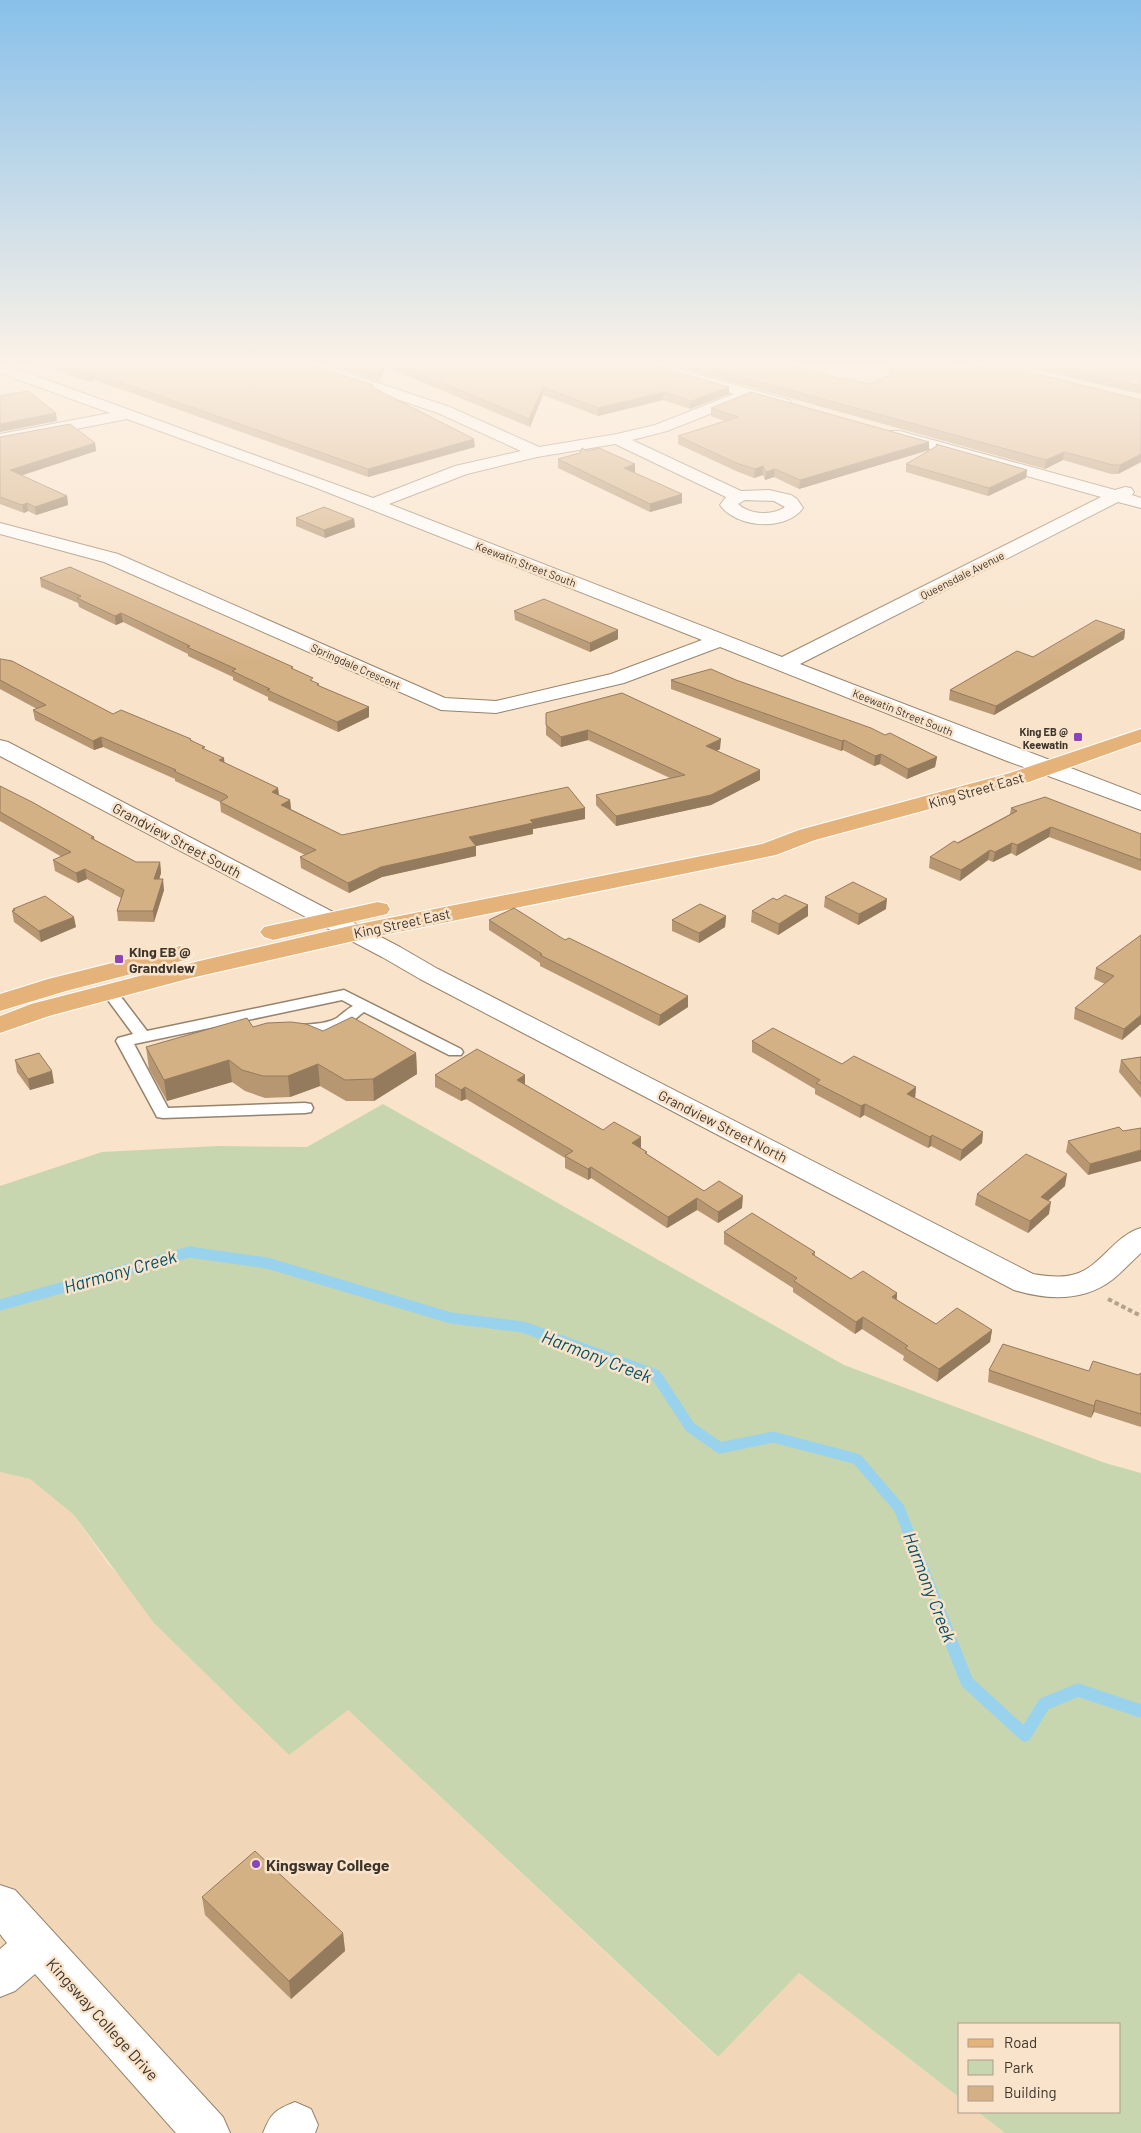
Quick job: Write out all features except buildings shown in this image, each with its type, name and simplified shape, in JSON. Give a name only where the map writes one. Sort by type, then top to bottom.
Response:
[{"type":"main road","name":"King Street East","points":[[0,1025],[40,1010],[187,970],[642,874],[768,850],[807,836],[939,801],[1050,768],[1141,735]]},
{"type":"main road","name":"King Street East","points":[[0,1002],[138,964],[328,919],[750,838],[807,836]]},
{"type":"street","name":"Keewatin Street South","points":[[260,463],[373,504],[1141,803]]},
{"type":"street","points":[[373,504],[462,470],[493,463]]},
{"type":"street","points":[[667,463],[739,496]]},
{"type":"street","points":[[996,463],[1141,503]]},
{"type":"street","name":"Queensdale Avenue","points":[[783,665],[1141,484]]},
{"type":"street","name":"Springdale Crescent","points":[[0,528],[111,558],[442,704],[496,707],[506,705],[617,679],[720,640]]},
{"type":"street","name":"Grandview Street South","points":[[0,747],[354,934]]},
{"type":"street","name":"Grandview Street North","points":[[354,934],[1025,1283],[1050,1288],[1089,1280]]},
{"type":"street","points":[[1089,1280],[1128,1246],[1141,1238]]},
{"type":"street","name":"Kingsway College Drive","points":[[0,1904],[206,2133]]},
{"type":"street","points":[[0,1977],[36,1945]]},
{"type":"lane","points":[[110,992],[143,1037]]},
{"type":"lane","points":[[305,1108],[162,1114],[124,1041],[344,995],[455,1052]]},
{"type":"lane","points":[[260,1012],[266,1021],[274,1027],[295,1030],[320,1028],[341,1022],[363,1005]]},
{"type":"path","points":[[1089,1280],[1141,1316]]},
{"type":"shaded area","name":"Kingsway College","points":[[0,1472],[30,1479],[74,1515],[108,1564],[289,1754],[348,1710],[717,2057],[799,1973],[958,2096],[958,2113],[979,2113],[1005,2133],[0,2133]]},
{"type":"green space","points":[[383,1104],[844,1365],[1105,1463],[1141,1473],[1141,2133],[1005,2133],[979,2113],[1121,2113],[1121,2023],[958,2023],[958,2096],[799,1973],[718,2057],[348,1710],[289,1755],[154,1623],[74,1515],[30,1479],[0,1472],[0,1186],[102,1152],[218,1146],[307,1147]]},
{"type":"waterway","name":"Harmony Creek","points":[[0,1305],[189,1252],[267,1263],[451,1318],[523,1327],[656,1375],[690,1427],[720,1448],[773,1437],[857,1459],[899,1508],[937,1604]]},
{"type":"waterway","name":"Harmony Creek","points":[[936,1603],[967,1682],[1025,1735],[1044,1704],[1078,1690],[1141,1711]]},
{"type":"place","name":"King EB @ Keewatin","points":[[1078,737]]},
{"type":"place","name":"King EB @ Grandview","points":[[119,959]]},
{"type":"place","name":"Kingsway College","points":[[256,1864]]}]
